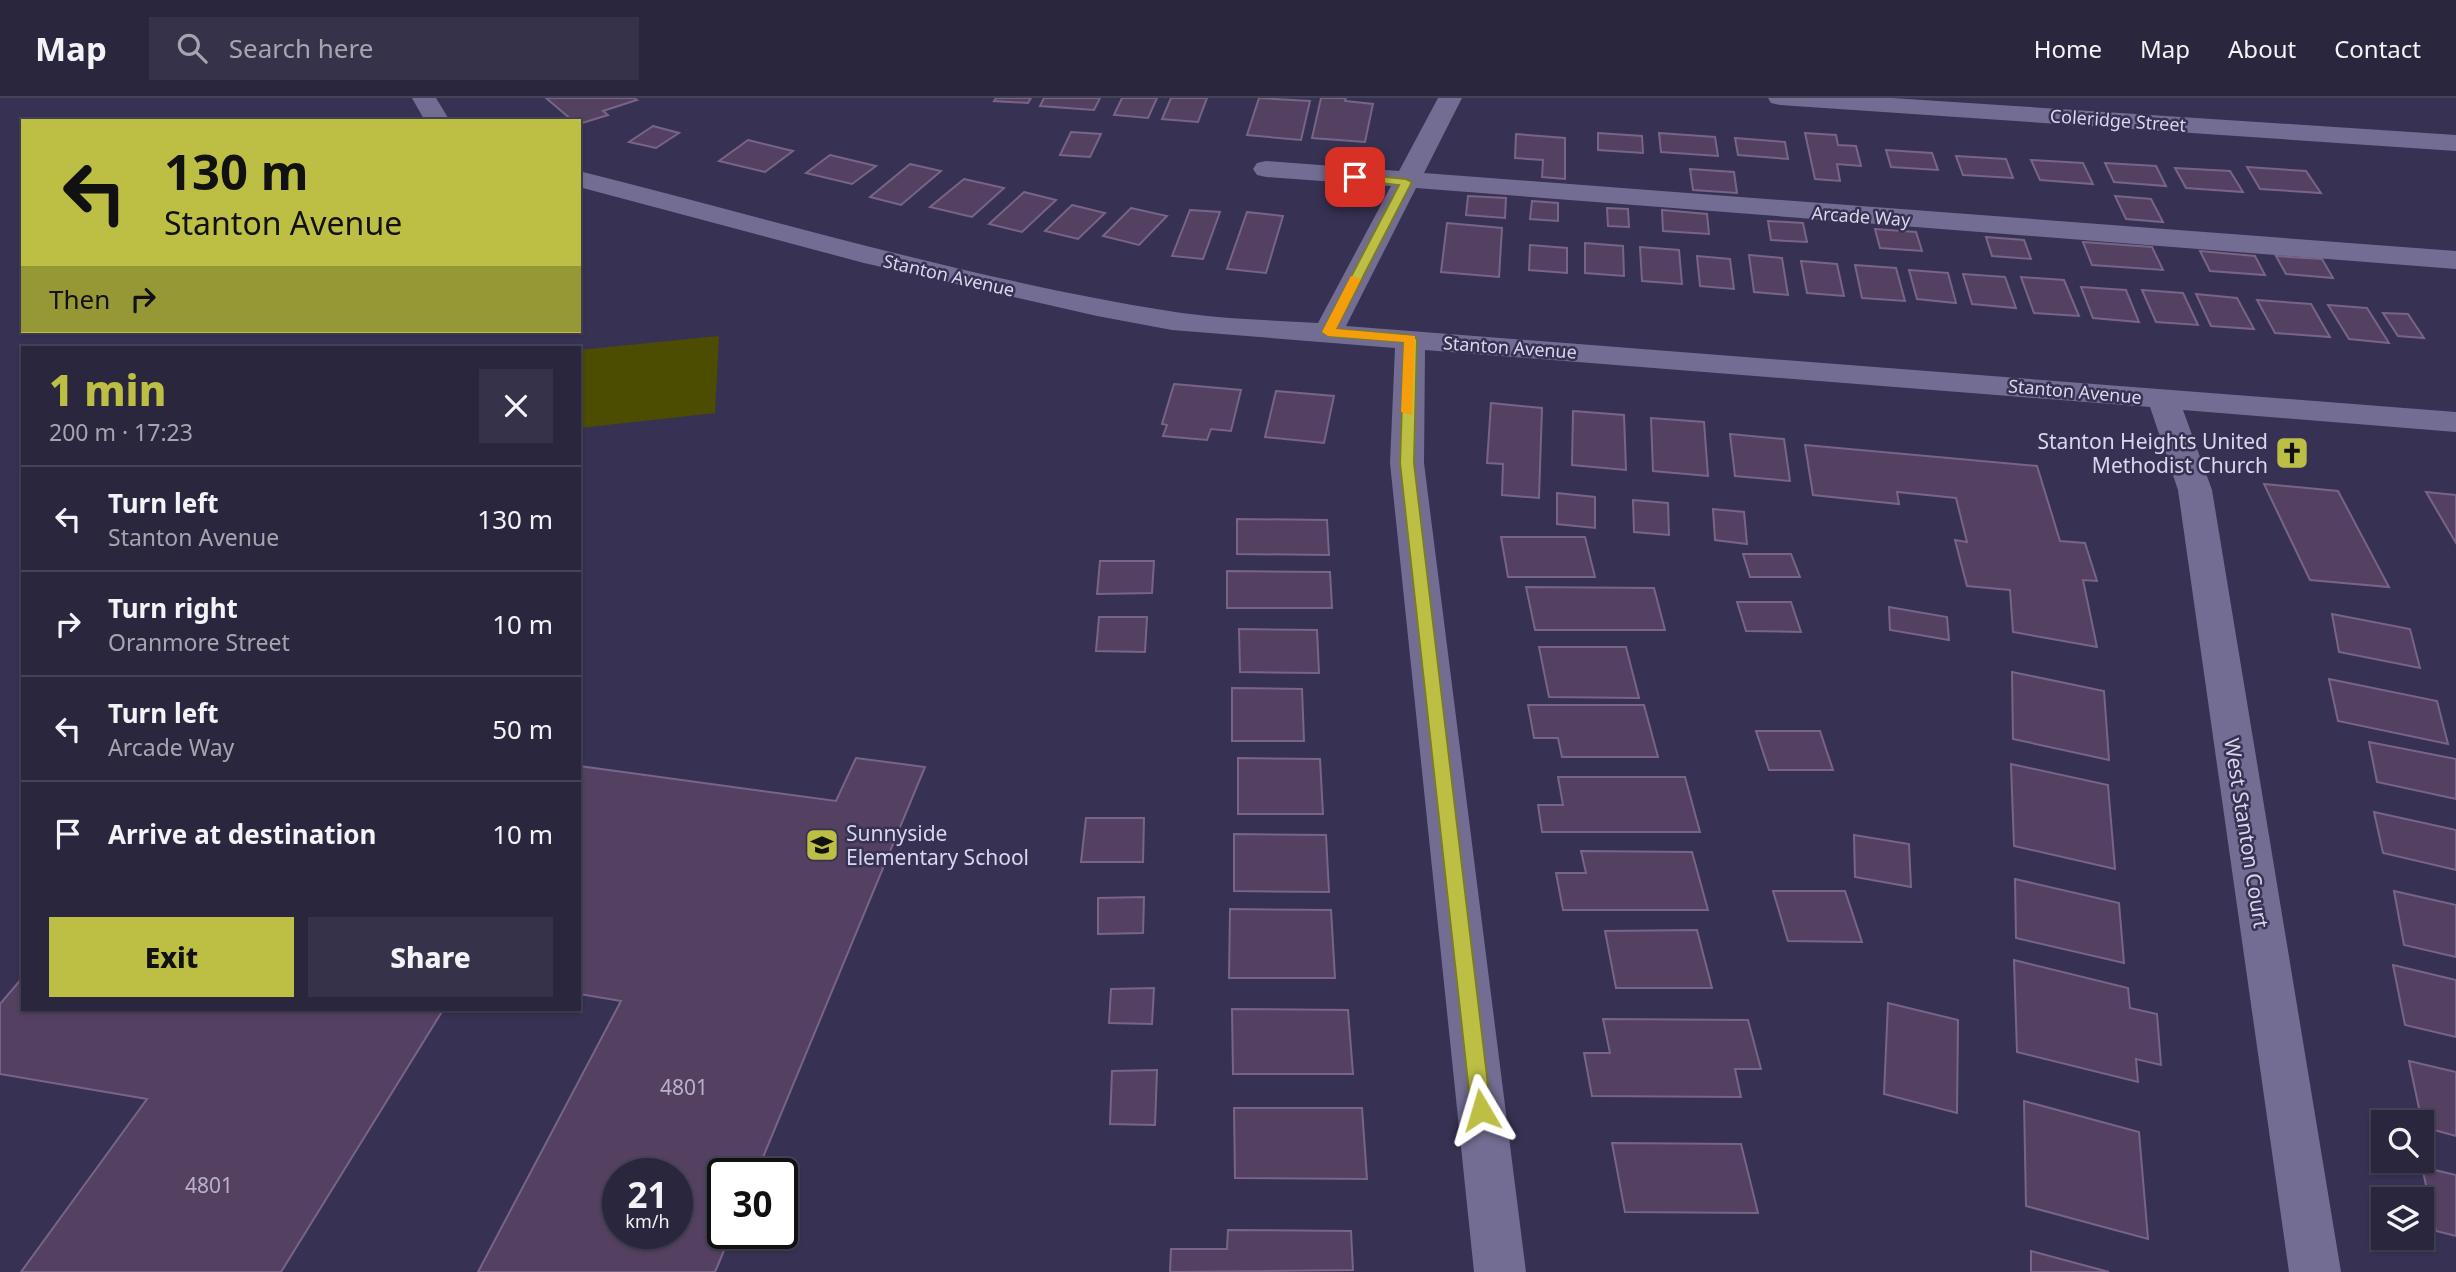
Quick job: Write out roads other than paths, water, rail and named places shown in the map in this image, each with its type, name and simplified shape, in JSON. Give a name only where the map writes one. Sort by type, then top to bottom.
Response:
[{"type":"street","points":[[424,98],[437,119]]},
{"type":"street","points":[[1328,332],[1450,98]]},
{"type":"street","name":"Coleridge Street","points":[[1780,98],[2456,143]]},
{"type":"street","name":"Arcade Way","points":[[1266,169],[1406,182],[2456,260]]},
{"type":"street","name":"Stanton Avenue","points":[[581,180],[881,260],[1078,304],[1172,321],[2456,422]]},
{"type":"street","points":[[1410,339],[1407,463],[1500,1272]]},
{"type":"street","name":"West Stanton Court","points":[[2163,399],[2195,490],[2315,1272]]},
{"type":"place","name":"Stanton Heights United Methodist Church","points":[[2292,453]]},
{"type":"place","name":"Sunnyside Elementary School","points":[[822,845]]}]
